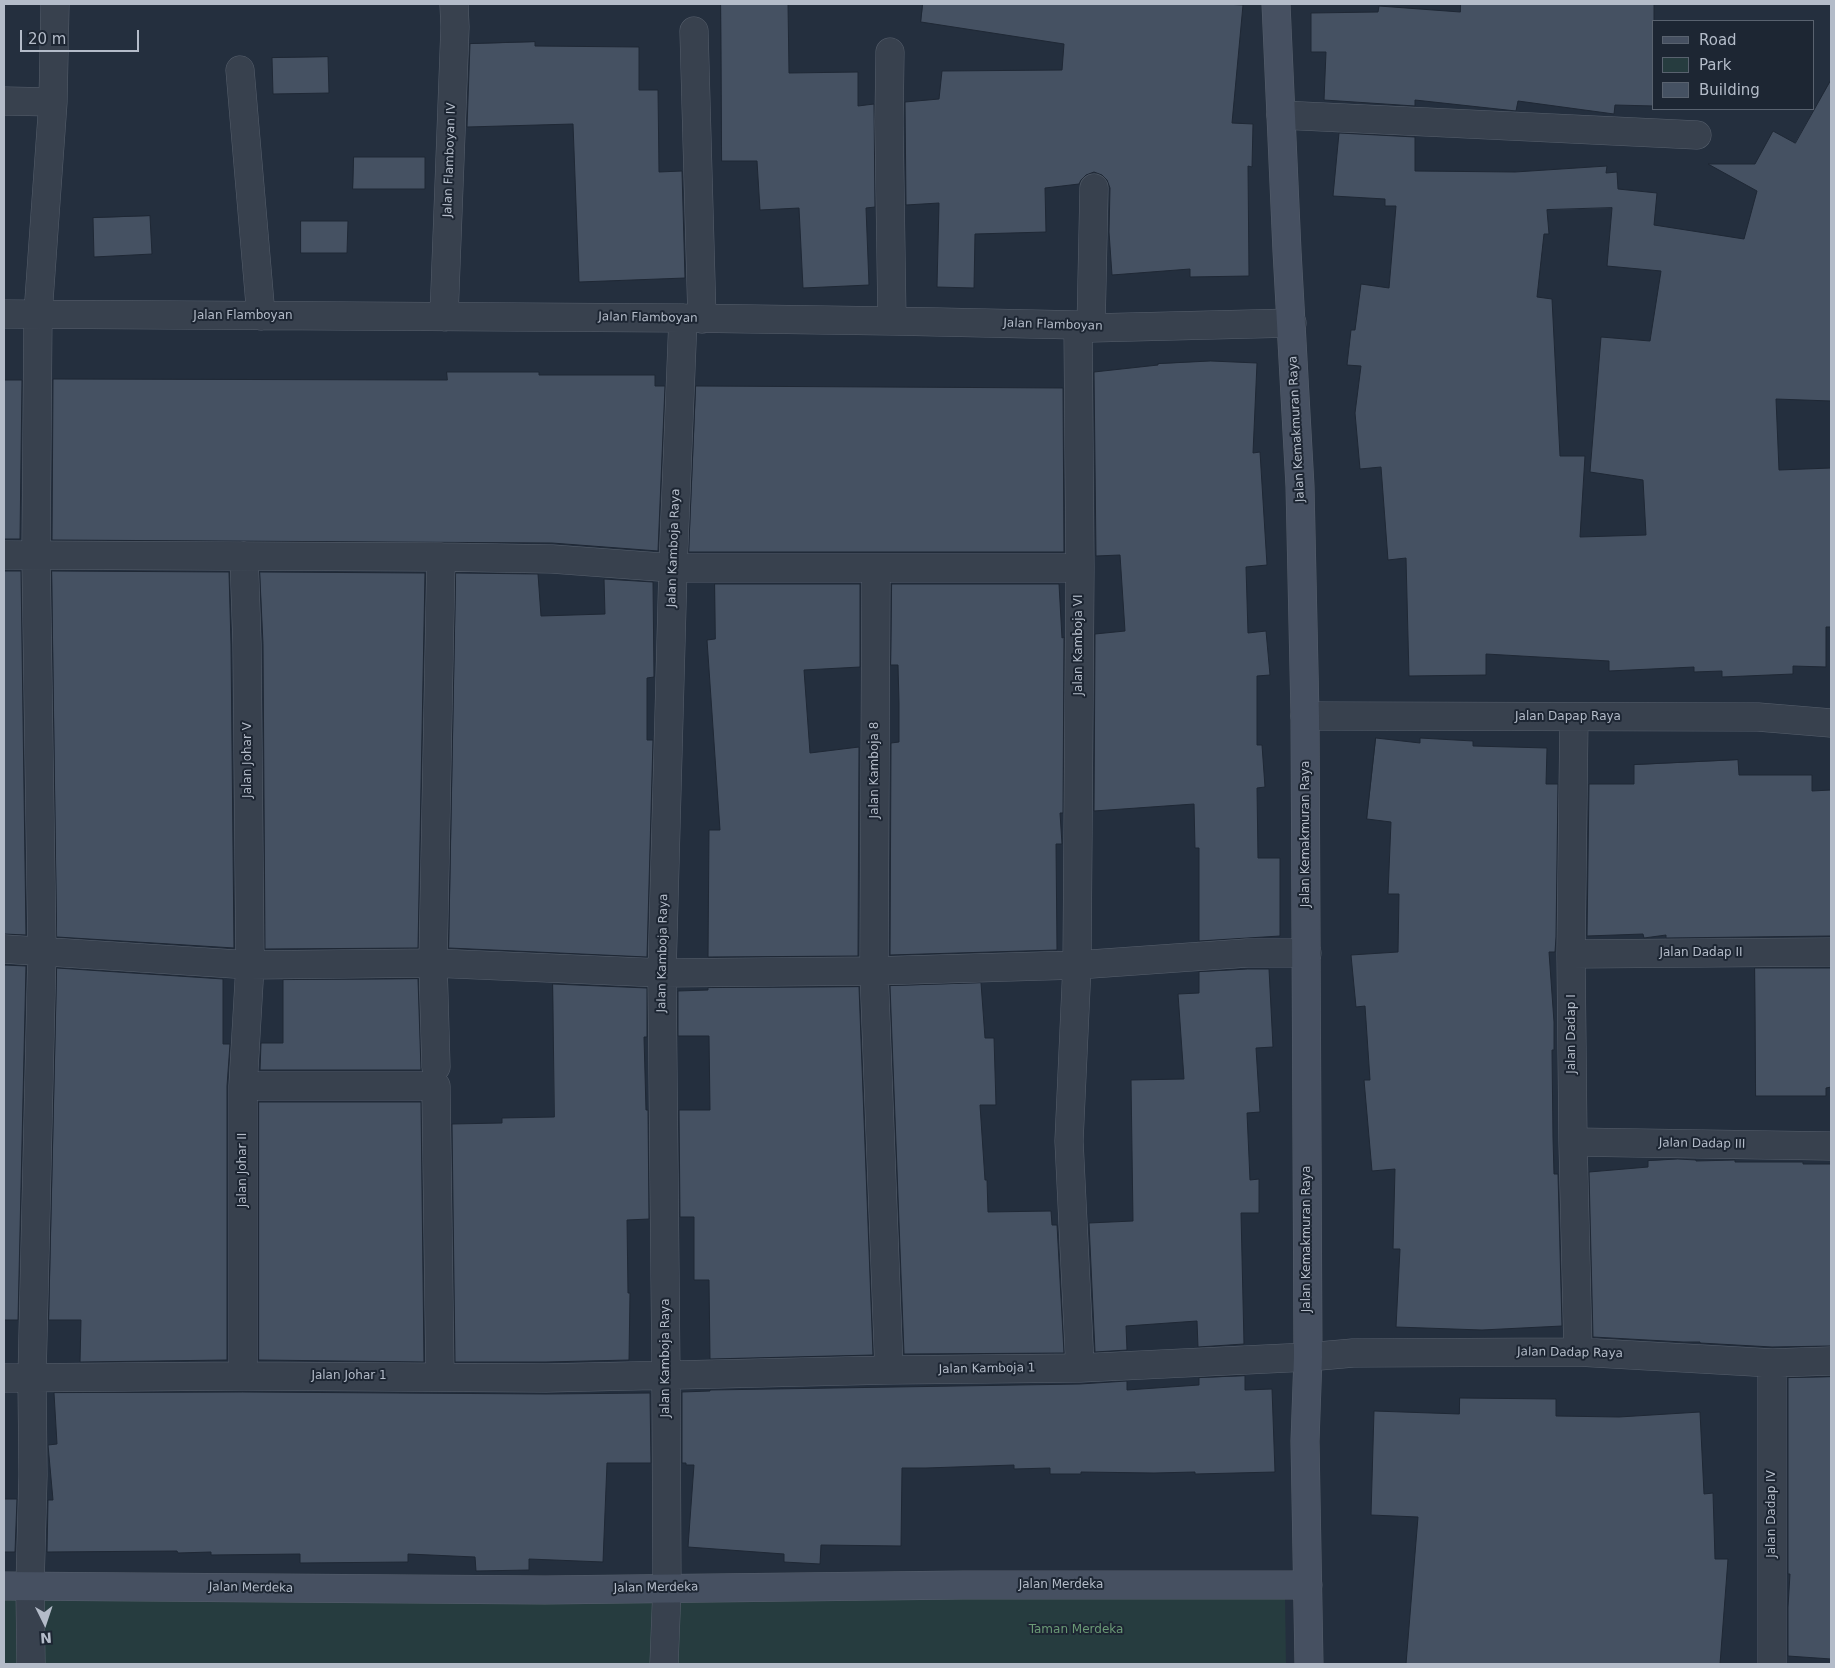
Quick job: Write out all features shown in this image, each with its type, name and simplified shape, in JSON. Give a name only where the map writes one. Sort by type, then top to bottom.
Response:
[{"type":"main road","name":"Jalan Kemakmuran Raya","points":[[1276,4],[1300,486],[1305,716],[1308,1357],[1305,1441],[1309,1664]]},
{"type":"main road","name":"Jalan Merdeka","points":[[17,1586],[545,1590],[964,1584],[1308,1585]]},
{"type":"street","points":[[31,1664],[17,1586],[32,1475],[32,1378],[42,951],[36,556],[38,314],[53,102],[56,4]]},
{"type":"street","name":"Jalan Flamboyan IV","points":[[444,317],[455,27],[454,4]]},
{"type":"street","name":"Jalan Kamboja Raya","points":[[664,1664],[667,1588],[662,973],[674,568],[692,319],[694,31]]},
{"type":"street","points":[[890,52],[889,122],[892,321]]},
{"type":"street","points":[[240,70],[261,316]]},
{"type":"street","points":[[4,101],[53,102]]},
{"type":"street","points":[[1281,115],[1697,135]]},
{"type":"street","name":"Jalan Kamboja VI","points":[[1080,1368],[1069,1141],[1077,965],[1084,327],[1094,188]]},
{"type":"street","name":"Jalan Flamboyan","points":[[4,314],[892,321],[1084,327],[1292,323]]},
{"type":"street","points":[[4,555],[552,559],[674,568],[1080,568]]},
{"type":"street","name":"Jalan Johar V","points":[[244,556],[247,644],[250,965]]},
{"type":"street","points":[[436,1067],[433,963],[441,557]]},
{"type":"street","name":"Jalan Kamboja 8","points":[[876,568],[874,971],[889,1370]]},
{"type":"street","name":"Jalan Dapap Raya","points":[[1305,716],[1758,717],[1831,723]]},
{"type":"street","name":"Jalan Dadap I","points":[[1574,716],[1571,954],[1578,1352]]},
{"type":"street","points":[[4,949],[250,965],[433,963],[662,973],[874,971],[1077,965],[1247,953],[1307,953]]},
{"type":"street","name":"Jalan Dadap II","points":[[1571,954],[1831,952]]},
{"type":"street","name":"Jalan Johar II","points":[[243,1376],[243,1086],[250,965]]},
{"type":"street","points":[[243,1086],[436,1086],[440,1377]]},
{"type":"street","name":"Jalan Dadap III","points":[[1573,1142],[1831,1146]]},
{"type":"street","name":"Jalan Dadap Raya","points":[[1308,1357],[1353,1353],[1578,1352],[1772,1363],[1831,1362]]},
{"type":"street","name":"Jalan Kamboja 1","points":[[666,1375],[1080,1368],[1308,1357]]},
{"type":"street","name":"Jalan Dadap IV","points":[[1772,1363],[1772,1664]]},
{"type":"street","name":"Jalan Johar 1","points":[[4,1378],[243,1376],[546,1378],[666,1375]]},
{"type":"green space","name":"Taman Merdeka","points":[[1285,1594],[1286,1664],[4,1664],[4,1597]]},
{"type":"building","points":[[721,4],[788,4],[789,73],[858,72],[858,106],[874,104],[875,207],[866,208],[869,285],[803,288],[799,208],[760,210],[757,161],[722,161]]},
{"type":"building","points":[[923,4],[1243,5],[1232,123],[1253,124],[1252,167],[1248,166],[1249,276],[1190,277],[1190,269],[1112,275],[1109,232],[1110,188],[1107,180],[1102,175],[1094,172],[1086,175],[1079,184],[1045,188],[1046,232],[975,234],[974,288],[937,287],[939,203],[906,205],[905,102],[939,99],[942,71],[1062,70],[1064,44],[921,22]]},
{"type":"building","points":[[1461,4],[1654,4],[1654,20],[1652,20],[1652,106],[1615,105],[1614,114],[1518,101],[1516,111],[1415,100],[1415,106],[1324,100],[1326,52],[1311,52],[1311,13],[1378,12],[1379,6],[1460,12]]},
{"type":"building","points":[[535,42],[535,46],[639,47],[639,90],[658,90],[659,172],[682,171],[685,278],[579,282],[573,124],[467,127],[470,44]]},
{"type":"building","points":[[328,57],[329,93],[273,94],[272,58]]},
{"type":"building","points":[[1831,80],[1831,401],[1776,399],[1779,470],[1831,468],[1831,627],[1826,627],[1826,667],[1793,666],[1793,674],[1722,677],[1722,671],[1694,672],[1694,667],[1609,671],[1609,661],[1486,654],[1486,675],[1409,676],[1406,558],[1388,560],[1381,467],[1360,469],[1355,413],[1361,366],[1347,365],[1351,330],[1355,330],[1361,284],[1389,288],[1396,206],[1385,206],[1385,199],[1333,196],[1339,133],[1415,137],[1415,171],[1515,172],[1607,166],[1606,173],[1617,172],[1618,189],[1657,193],[1654,225],[1744,239],[1757,191],[1708,164],[1755,164],[1773,131],[1795,143]],"holes":[[[1612,208],[1607,266],[1661,271],[1650,341],[1601,337],[1590,472],[1643,480],[1646,535],[1580,537],[1585,456],[1560,456],[1552,299],[1537,297],[1544,234],[1549,234],[1547,210]]]},
{"type":"building","points":[[354,157],[425,157],[425,189],[353,189]]},
{"type":"building","points":[[150,216],[152,254],[94,257],[93,218]]},
{"type":"building","points":[[301,221],[348,221],[347,253],[301,253]]},
{"type":"building","points":[[1211,361],[1257,363],[1253,453],[1260,452],[1267,565],[1246,567],[1248,633],[1266,631],[1270,675],[1257,676],[1257,745],[1262,745],[1265,787],[1257,788],[1258,858],[1280,858],[1280,936],[1199,941],[1199,848],[1195,848],[1194,804],[1094,811],[1095,634],[1125,631],[1120,555],[1096,556],[1094,372],[1158,364]]},
{"type":"building","points":[[447,372],[539,372],[539,375],[655,375],[655,386],[665,386],[658,551],[552,543],[52,540],[53,379],[447,380]]},
{"type":"building","points":[[4,380],[22,380],[20,539],[4,539]]},
{"type":"building","points":[[696,386],[1063,388],[1064,552],[689,552]]},
{"type":"building","points":[[4,571],[21,571],[26,935],[4,934]]},
{"type":"building","points":[[52,571],[229,572],[234,948],[57,937]]},
{"type":"building","points":[[260,572],[425,573],[418,948],[265,949],[263,644]]},
{"type":"building","points":[[456,573],[538,574],[541,616],[605,614],[604,579],[653,582],[654,677],[647,678],[647,740],[653,740],[647,957],[449,948]]},
{"type":"building","points":[[715,584],[860,584],[860,667],[804,670],[810,753],[859,747],[858,956],[708,957],[709,830],[720,830],[707,640],[715,639]]},
{"type":"building","points":[[892,584],[1059,584],[1062,638],[1064,637],[1063,813],[1060,813],[1062,844],[1056,844],[1057,950],[890,955],[891,743],[899,742],[898,665],[891,665]]},
{"type":"building","points":[[1376,738],[1420,743],[1420,738],[1473,741],[1473,746],[1547,748],[1546,784],[1558,784],[1556,937],[1555,952],[1549,952],[1554,1022],[1554,1050],[1552,1050],[1554,1174],[1558,1174],[1562,1326],[1482,1330],[1396,1327],[1400,1249],[1393,1249],[1395,1169],[1372,1171],[1364,1080],[1370,1080],[1365,1006],[1356,1007],[1351,955],[1398,952],[1399,894],[1388,894],[1391,822],[1367,819]]},
{"type":"building","points":[[1738,760],[1739,775],[1812,775],[1812,791],[1831,790],[1831,936],[1666,938],[1666,935],[1644,938],[1643,934],[1587,936],[1589,784],[1634,784],[1634,765]]},
{"type":"building","points":[[4,965],[26,966],[18,1320],[4,1320]]},
{"type":"building","points":[[57,968],[223,979],[223,1044],[230,1044],[227,1086],[227,1360],[80,1362],[81,1320],[49,1320]]},
{"type":"building","points":[[1755,968],[1831,968],[1831,1087],[1826,1088],[1826,1096],[1756,1096]]},
{"type":"building","points":[[1269,969],[1273,1047],[1256,1048],[1260,1112],[1247,1113],[1250,1180],[1259,1179],[1259,1213],[1241,1213],[1244,1344],[1198,1347],[1197,1321],[1126,1326],[1127,1350],[1095,1352],[1089,1223],[1133,1221],[1131,1080],[1184,1079],[1178,994],[1199,993],[1199,972]]},
{"type":"building","points":[[418,979],[421,1070],[260,1070],[261,1043],[283,1043],[283,980]]},
{"type":"building","points":[[981,983],[985,1038],[994,1038],[996,1105],[980,1105],[988,1212],[1051,1211],[1052,1225],[1057,1225],[1064,1353],[904,1354],[890,986]]},
{"type":"building","points":[[553,984],[647,988],[647,1037],[644,1037],[646,1110],[648,1110],[649,1219],[627,1220],[628,1293],[630,1293],[629,1360],[455,1362],[452,1124],[502,1123],[502,1118],[554,1117]]},
{"type":"building","points":[[859,987],[873,1355],[710,1359],[709,1280],[694,1280],[694,1217],[680,1217],[679,1110],[710,1110],[709,1036],[678,1036],[678,991],[708,990],[708,988]]},
{"type":"building","points":[[259,1102],[421,1102],[424,1362],[259,1360]]},
{"type":"building","points":[[1678,1159],[1831,1164],[1831,1346],[1772,1347],[1593,1337],[1589,1172],[1648,1167],[1648,1161]]},
{"type":"building","points":[[1245,1376],[1245,1390],[1272,1389],[1275,1472],[1195,1474],[1195,1472],[1081,1472],[1081,1474],[1050,1474],[1050,1468],[1014,1469],[1014,1465],[902,1468],[901,1546],[821,1545],[820,1564],[784,1562],[784,1554],[688,1547],[694,1465],[682,1463],[682,1392],[1080,1384],[1127,1381],[1127,1390],[1199,1385],[1199,1378]]},
{"type":"building","points":[[1831,1377],[1831,1659],[1788,1656],[1790,1574],[1788,1574],[1788,1378]]},
{"type":"building","points":[[54,1393],[650,1393],[651,1463],[607,1463],[603,1562],[529,1559],[529,1570],[476,1571],[475,1557],[408,1554],[408,1562],[300,1563],[300,1554],[211,1555],[211,1552],[178,1553],[177,1551],[47,1552],[48,1500],[53,1500],[48,1445],[57,1444]]},
{"type":"building","points":[[1460,1398],[1556,1399],[1556,1416],[1619,1417],[1700,1412],[1704,1494],[1713,1493],[1715,1559],[1728,1559],[1720,1664],[1406,1664],[1418,1517],[1371,1515],[1374,1411],[1459,1414]]},
{"type":"building","points":[[4,1499],[17,1499],[15,1552],[4,1552]]}]
